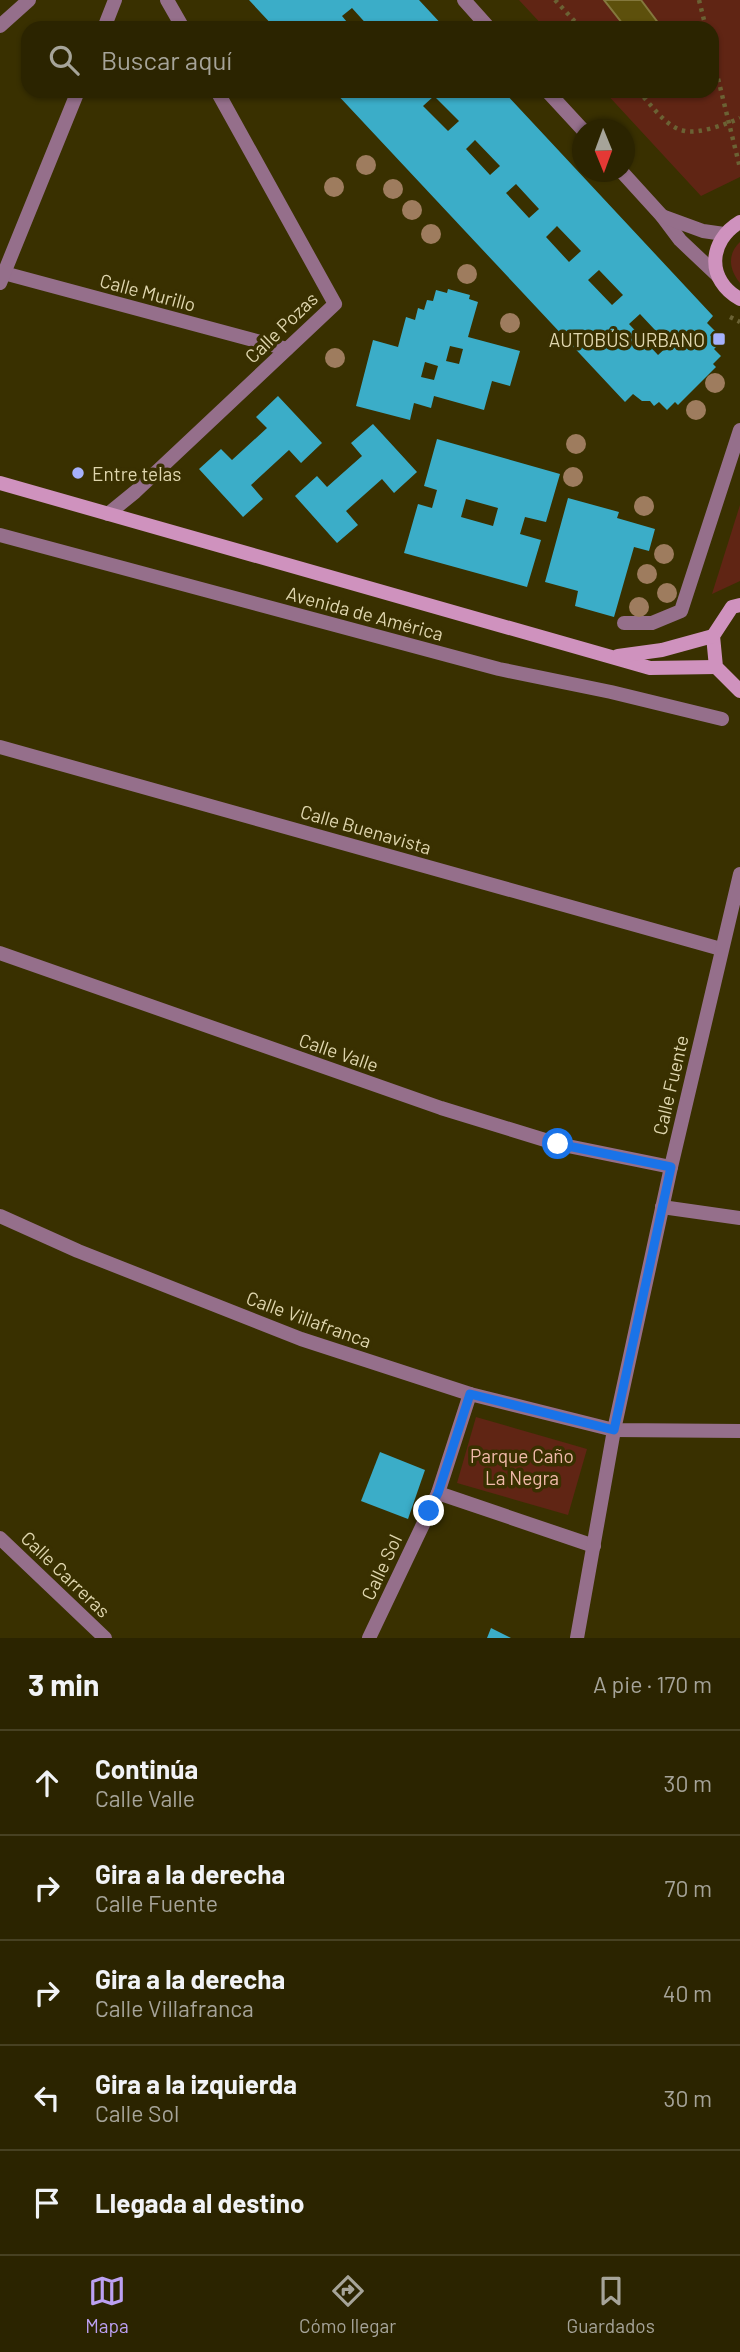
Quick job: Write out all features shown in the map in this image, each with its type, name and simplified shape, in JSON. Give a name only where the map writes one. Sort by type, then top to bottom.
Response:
[{"type":"street","points":[[0,26],[29,0]]},
{"type":"street","points":[[107,21],[115,0]]},
{"type":"street","points":[[167,0],[179,21]]},
{"type":"street","points":[[464,0],[483,21]]},
{"type":"street","points":[[1,276],[75,98]]},
{"type":"street","name":"Calle Pozas","points":[[108,514],[135,492],[335,304],[222,98]]},
{"type":"street","points":[[553,98],[573,119]]},
{"type":"street","points":[[631,182],[662,215],[680,240],[718,276],[726,289],[740,299]]},
{"type":"street","points":[[662,215],[703,230],[724,234]]},
{"type":"street","points":[[718,276],[715,262],[717,247],[724,234],[740,222]]},
{"type":"street","name":"Calle Murillo","points":[[1,276],[286,349]]},
{"type":"street","points":[[624,623],[652,623],[681,611],[740,430]]},
{"type":"street","name":"Avenida de América","points":[[0,483],[650,668],[716,667]]},
{"type":"street","name":"Avenida de América","points":[[0,535],[499,669],[722,719]]},
{"type":"street","points":[[612,656],[662,650],[713,635],[732,607],[740,605]]},
{"type":"street","points":[[713,635],[716,667],[724,678],[740,691]]},
{"type":"street","name":"Calle Buenavista","points":[[0,747],[721,949]]},
{"type":"street","name":"Calle Fuente","points":[[577,1638],[614,1430],[671,1167],[740,874]]},
{"type":"street","name":"Calle Valle","points":[[0,953],[441,1108],[558,1144],[671,1167]]},
{"type":"street","points":[[662,1207],[740,1218]]},
{"type":"street","name":"Calle Villafranca","points":[[0,1216],[78,1251],[301,1339],[470,1394],[614,1430],[740,1431]]},
{"type":"street","name":"Calle Sol","points":[[369,1638],[438,1493],[470,1394]]},
{"type":"street","points":[[438,1493],[594,1546]]},
{"type":"street","name":"Calle Carreras","points":[[0,1538],[105,1638]]},
{"type":"path","points":[[555,0],[574,21]]},
{"type":"path","points":[[699,0],[704,21]]},
{"type":"path","points":[[719,84],[740,168]]},
{"type":"path","points":[[645,98],[666,121],[685,131],[728,123],[740,118]]},
{"type":"green space","points":[[519,0],[740,0],[740,177],[701,196],[635,125],[635,119],[630,119],[610,98],[719,98],[719,21],[538,21]]},
{"type":"green space","points":[[740,242],[740,283],[734,273],[731,257]]},
{"type":"green space","points":[[740,505],[740,581],[712,594]]},
{"type":"green space","name":"Parque Caño La Negra","points":[[476,1417],[587,1449],[568,1515],[457,1483]]},
{"type":"shaded area","points":[[604,0],[641,0],[657,21],[620,21]]},
{"type":"building","points":[[249,0],[419,0],[438,21],[364,21],[352,8],[342,16],[346,21],[268,21]]},
{"type":"building","points":[[341,98],[432,98],[423,106],[448,131],[459,121],[436,98],[510,98],[572,165],[572,182],[588,182],[713,316],[707,323],[715,331],[710,335],[719,344],[714,349],[721,356],[713,364],[716,367],[678,405],[675,402],[667,410],[659,402],[654,406],[650,401],[642,401],[633,394],[625,402]],"holes":[[[475,140],[500,166],[490,175],[466,149]],[[516,184],[539,209],[529,218],[506,193]],[[557,226],[581,251],[569,262],[546,237]],[[599,270],[623,295],[612,305],[588,280]],[[640,314],[669,345],[658,355],[629,324]]]},
{"type":"building","points":[[448,289],[470,295],[469,299],[478,302],[468,337],[520,351],[510,386],[492,381],[484,410],[434,396],[431,408],[414,403],[410,420],[356,406],[373,340],[398,347],[406,317],[415,320],[418,308],[424,310],[427,300],[433,301],[436,290],[447,293]],"holes":[[[450,346],[463,349],[459,364],[446,361]],[[425,362],[438,366],[434,380],[421,377]]]},
{"type":"building","points":[[278,396],[322,443],[301,463],[289,450],[251,485],[263,499],[243,517],[199,469],[221,449],[232,460],[267,428],[256,417]]},
{"type":"building","points":[[373,424],[417,472],[394,493],[382,479],[346,511],[358,525],[337,543],[295,496],[317,476],[327,487],[362,456],[351,443]]},
{"type":"building","points":[[437,439],[560,474],[546,522],[525,517],[520,534],[541,540],[527,587],[404,553],[418,504],[432,508],[437,490],[424,486]],"holes":[[[466,499],[498,508],[493,526],[461,517]]]},
{"type":"building","points":[[568,498],[619,512],[617,518],[655,529],[649,551],[634,547],[614,617],[575,606],[578,591],[545,582]]},
{"type":"building","points":[[380,1452],[425,1470],[408,1519],[361,1501]]},
{"type":"building","points":[[491,1628],[511,1638],[487,1638]]},
{"type":"place","name":"AUTOBÚS URBANO","points":[[719,339]]},
{"type":"place","name":"Entre telas","points":[[78,473]]},
{"type":"route","points":[[429,1511],[438,1493],[470,1394],[614,1430],[671,1167],[558,1144]]}]
